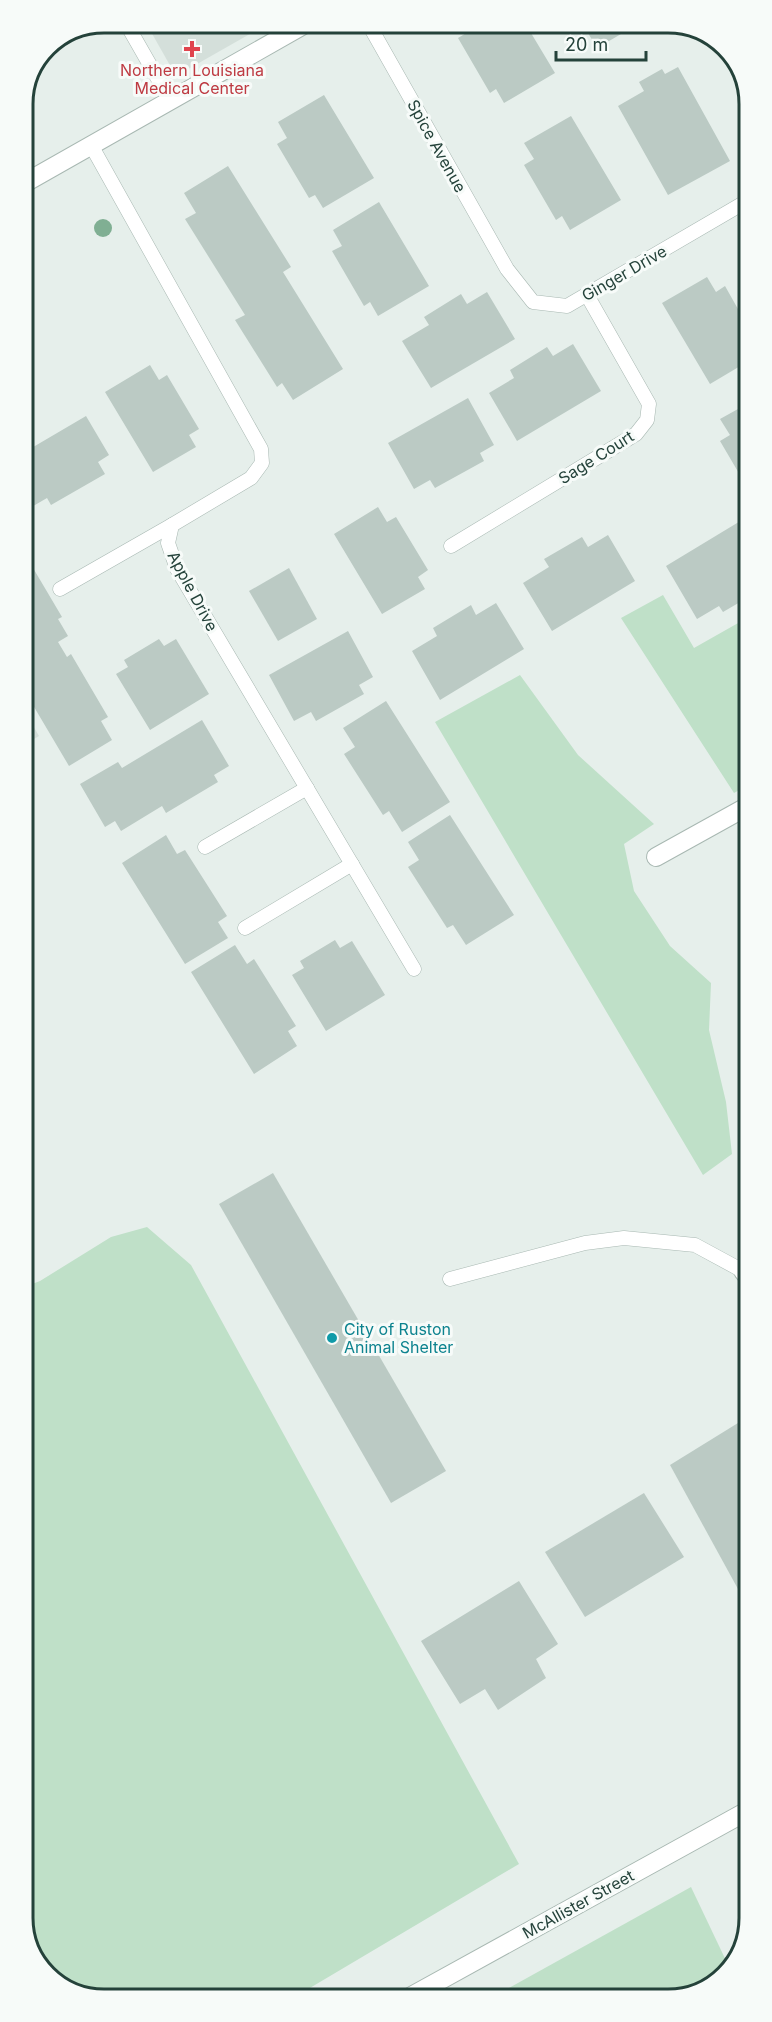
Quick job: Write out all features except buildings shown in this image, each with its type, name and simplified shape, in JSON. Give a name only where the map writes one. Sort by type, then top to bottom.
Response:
[{"type":"street","points":[[33,178],[288,33]]},
{"type":"street","points":[[656,857],[739,811]]},
{"type":"street","name":"McAllister Street","points":[[424,1989],[739,1816]]},
{"type":"lane","points":[[132,33],[170,100]]},
{"type":"lane","name":"Spice Avenue","points":[[374,33],[507,269]]},
{"type":"lane","name":"Apple Drive","points":[[91,145],[261,449],[262,463],[251,478],[172,525],[168,543],[177,569],[414,969]]},
{"type":"lane","name":"Ginger Drive","points":[[507,269],[533,302],[567,306],[739,206]]},
{"type":"lane","name":"Sage Court","points":[[451,546],[636,434],[647,420],[649,404],[587,295]]},
{"type":"lane","points":[[60,589],[172,525]]},
{"type":"lane","points":[[205,847],[307,788]]},
{"type":"lane","points":[[245,928],[352,864]]},
{"type":"lane","points":[[450,1279],[585,1243],[624,1238],[695,1245],[739,1268]]},
{"type":"shaded area","name":"Northern Louisiana Medical Center","points":[[152,33],[251,33],[176,76]]},
{"type":"shaded area","points":[[33,726],[39,736],[33,740]]},
{"type":"green space","points":[[663,595],[694,648],[739,623],[739,790],[734,793],[621,618]]},
{"type":"green space","points":[[520,675],[578,755],[654,824],[624,844],[634,891],[670,946],[711,983],[709,1030],[726,1102],[732,1154],[703,1175],[435,722]]},
{"type":"green space","points":[[147,1227],[191,1265],[519,1864],[308,1989],[99,1989],[85,1987],[68,1980],[51,1965],[35,1937],[33,1918],[33,1284],[111,1237]]},
{"type":"green space","points":[[691,1887],[725,1959],[708,1977],[687,1987],[507,1989]]},
{"type":"place","name":"Northern Louisiana Medical Center","points":[[192,49]]},
{"type":"place","name":"City of Ruston Animal Shelter","points":[[332,1338]]}]
